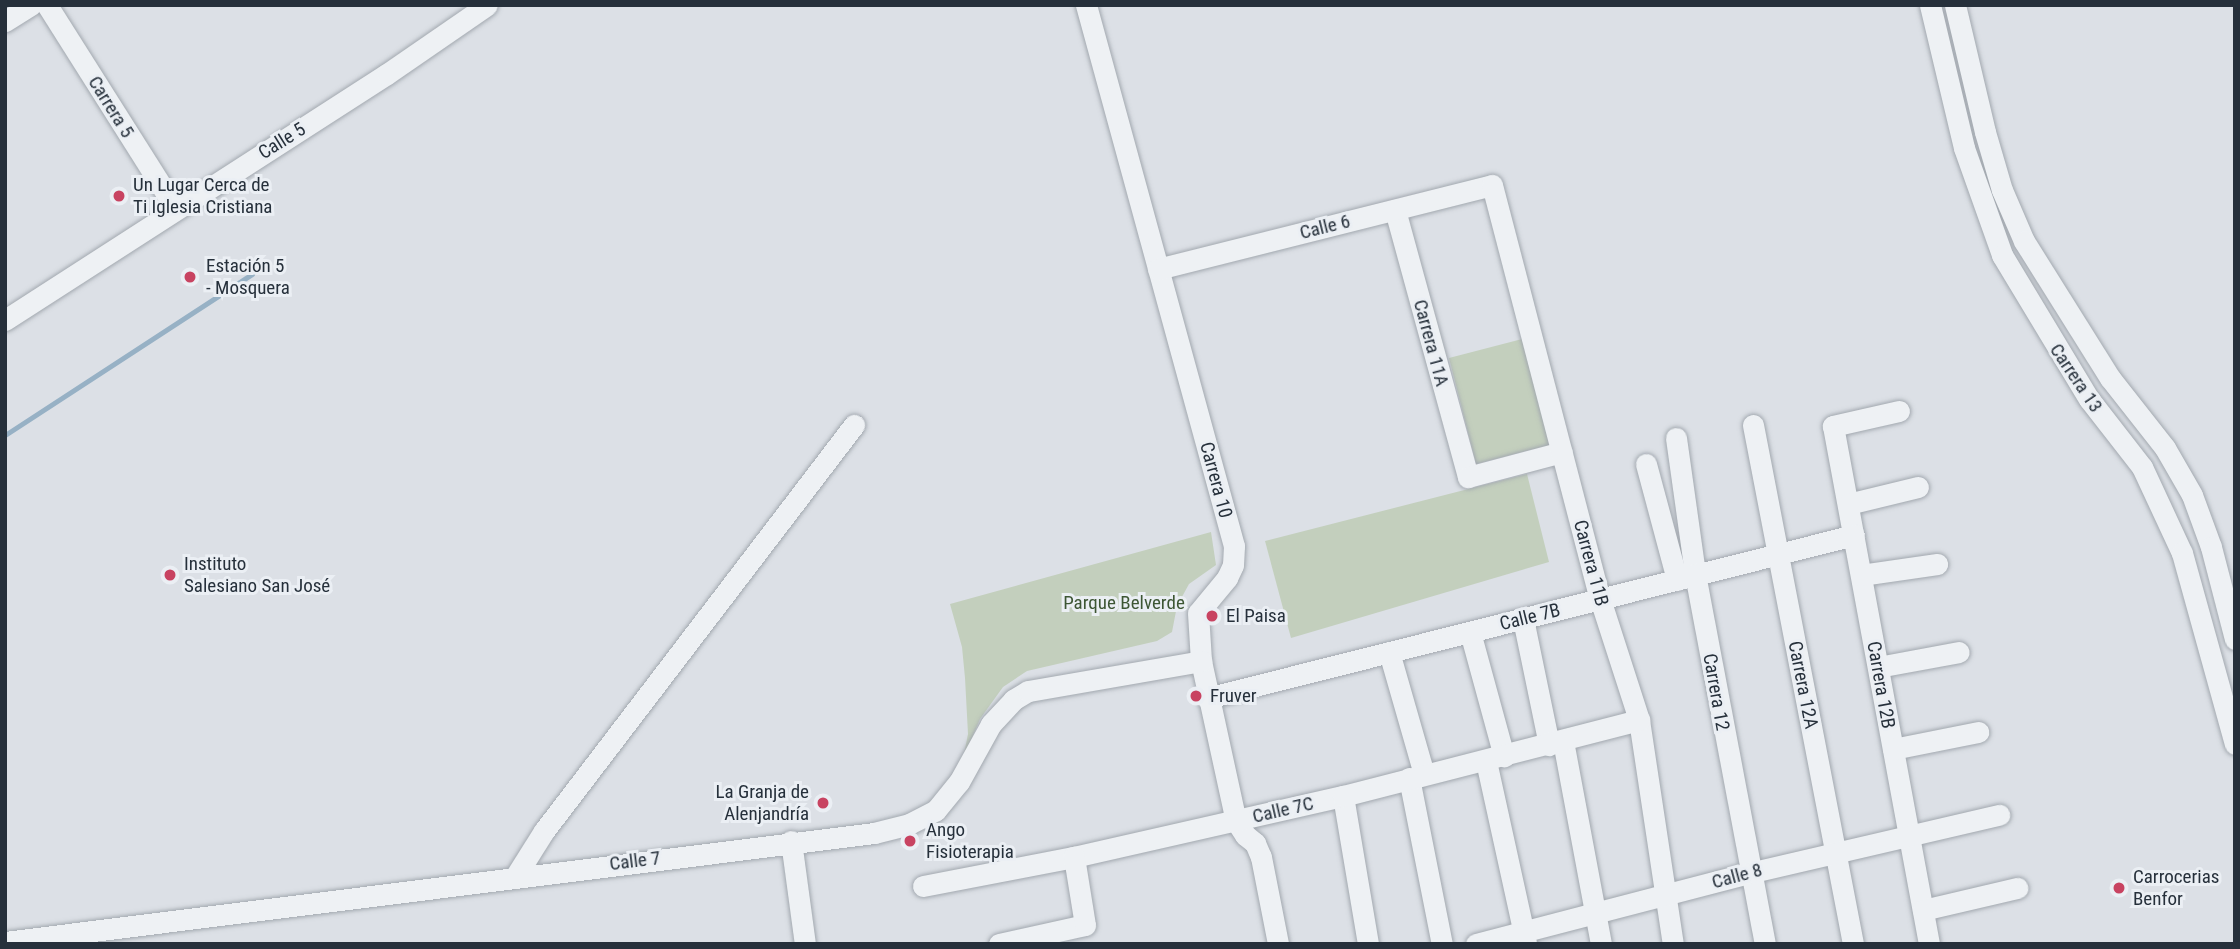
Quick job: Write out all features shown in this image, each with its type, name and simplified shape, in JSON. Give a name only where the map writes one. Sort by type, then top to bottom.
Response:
[{"type":"street","points":[[5,21],[31,5]]},
{"type":"street","name":"Carrera 5","points":[[47,5],[176,209]]},
{"type":"street","name":"Calle 5","points":[[5,320],[387,74],[487,5]]},
{"type":"street","name":"Carrera 10","points":[[1086,5],[1234,546],[1233,565],[1227,579],[1198,613],[1201,661],[1236,821],[1245,835],[1255,842],[1261,857],[1278,944]]},
{"type":"street","name":"Carrera 13","points":[[1930,5],[1964,148],[2001,255],[2089,399],[2142,467],[2182,553],[2235,744]]},
{"type":"street","name":"Carrera 13","points":[[1955,5],[1985,132],[2002,190],[2024,241],[2110,378],[2165,448],[2192,495],[2211,547],[2235,639]]},
{"type":"street","name":"Calle 6","points":[[1158,269],[1492,185]]},
{"type":"street","name":"Carrera 11B","points":[[1492,185],[1600,599],[1639,720],[1673,944]]},
{"type":"street","name":"Carrera 11A","points":[[1395,210],[1468,477],[1562,452]]},
{"type":"street","name":"Carrera 12B","points":[[1899,411],[1833,426],[1929,944]]},
{"type":"street","points":[[515,877],[544,831],[854,425]]},
{"type":"street","name":"Carrera 12A","points":[[1753,425],[1853,944]]},
{"type":"street","name":"Carrera 12","points":[[1676,438],[1686,577]]},
{"type":"street","name":"Carrera 12","points":[[1646,464],[1686,577],[1765,944]]},
{"type":"street","points":[[1848,504],[1918,487]]},
{"type":"street","name":"Calle 7B","points":[[1207,698],[1854,535]]},
{"type":"street","points":[[1861,575],[1937,564]]},
{"type":"street","points":[[1522,619],[1556,743],[1601,944]]},
{"type":"street","points":[[1470,632],[1495,759],[1525,938]]},
{"type":"street","points":[[1389,652],[1416,776],[1442,944]]},
{"type":"street","points":[[1878,667],[1959,652]]},
{"type":"street","name":"Calle 7","points":[[5,942],[874,832],[909,824],[936,810],[959,782],[996,718],[1013,700],[1028,691],[1201,661]]},
{"type":"street","name":"Calle 7C","points":[[923,886],[1074,857],[1236,821],[1495,759],[1639,720]]},
{"type":"street","points":[[1893,749],[1978,732]]},
{"type":"street","points":[[1343,796],[1368,944]]},
{"type":"street","name":"Calle 8","points":[[1476,944],[1525,938],[1596,913],[1749,873],[1999,815]]},
{"type":"street","points":[[791,841],[805,944]]},
{"type":"street","points":[[999,944],[1040,939],[1085,925],[1074,857]]},
{"type":"street","points":[[1923,911],[2017,888]]},
{"type":"green space","points":[[1526,338],[1553,444],[1476,464],[1449,358]]},
{"type":"green space","points":[[1527,474],[1549,562],[1291,638],[1265,541]]},
{"type":"green space","name":"Parque Belverde","points":[[1211,532],[1216,565],[1189,584],[1177,606],[1172,632],[1157,641],[1027,671],[1003,687],[980,719],[963,759],[968,734],[965,678],[962,647],[950,604]]},
{"type":"waterway","points":[[5,435],[252,274]]},
{"type":"place","name":"Un Lugar Cerca de Ti Iglesia Cristiana","points":[[119,196]]},
{"type":"place","name":"Estación 5 - Mosquera","points":[[190,277]]},
{"type":"place","name":"Instituto Salesiano San José","points":[[170,575]]},
{"type":"place","name":"El Paisa","points":[[1212,616]]},
{"type":"place","name":"Fruver","points":[[1196,696]]},
{"type":"place","name":"La Granja de Alenjandría","points":[[823,803]]},
{"type":"place","name":"Ango Fisioterapia","points":[[910,841]]},
{"type":"place","name":"Carrocerias Benfor","points":[[2119,888]]}]
